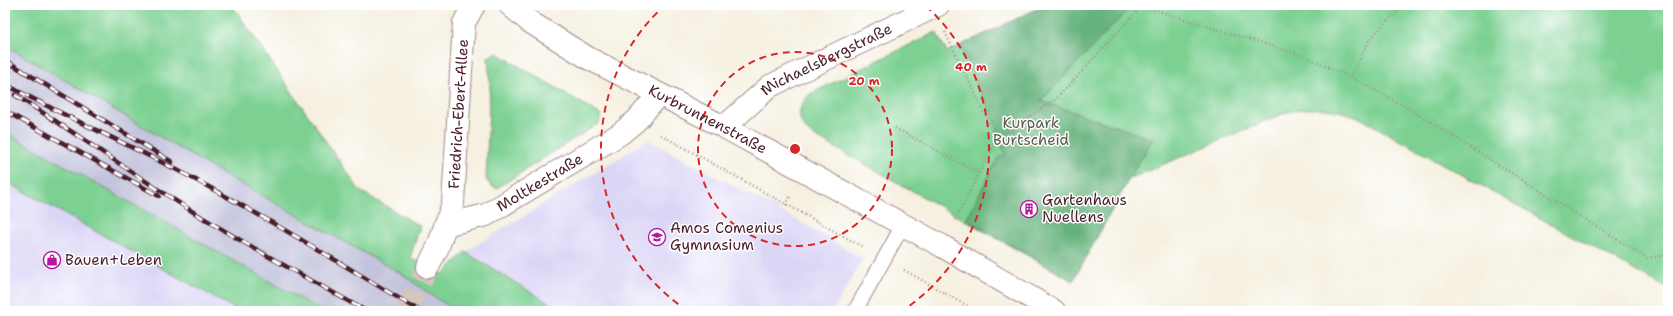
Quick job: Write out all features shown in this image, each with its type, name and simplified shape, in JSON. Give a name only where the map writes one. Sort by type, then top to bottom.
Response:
[{"type":"street","name":"Friedrich-Ebert-Allee","points":[[445,225],[453,203],[464,23],[474,5]]},
{"type":"street","name":"Kurbrunnenstraße","points":[[510,5],[530,22],[588,58],[724,127],[942,246],[1054,311]]},
{"type":"street","name":"Michaelsbergstraße","points":[[724,127],[770,86],[938,5]]},
{"type":"street","name":"Moltkestraße","points":[[445,225],[486,215],[620,134],[637,120],[659,94]]},
{"type":"street","points":[[428,267],[438,247],[445,225]]},
{"type":"lane","points":[[855,311],[903,225]]},
{"type":"path","points":[[1350,77],[1370,39],[1387,21],[1406,5]]},
{"type":"path","points":[[942,246],[996,140],[1057,98],[1143,6],[1307,56],[1408,108],[1647,258],[1668,255]]},
{"type":"path","points":[[957,56],[974,89],[996,140]]},
{"type":"path","points":[[659,94],[656,133],[976,311]]},
{"type":"path","points":[[895,128],[979,172]]},
{"type":"shaded area","points":[[5,45],[211,167],[402,274],[431,295],[457,311],[322,311],[5,132]]},
{"type":"shaded area","name":"Amos Comenius Gymnasium","points":[[648,140],[792,217],[863,259],[833,311],[562,311],[465,252]]},
{"type":"shaded area","name":"Bauen+Leben","points":[[5,181],[239,311],[5,311]]},
{"type":"green space","points":[[5,5],[232,5],[360,191],[420,226],[410,258],[443,274],[465,252],[562,311],[457,311],[431,295],[402,274],[211,167],[5,45]]},
{"type":"green space","name":"Kurpark Burtscheid","points":[[1045,5],[1668,5],[1668,289],[1358,117],[1332,110],[1306,109],[1287,112],[1129,179],[1073,281],[811,134],[806,130],[800,120],[800,109],[805,99],[810,94],[936,32],[947,52]]},
{"type":"green space","points":[[1045,5],[1132,5],[1041,101],[1153,139],[1129,179],[1073,281],[966,220],[998,158],[1005,154],[994,120],[960,46]]},
{"type":"green space","points":[[497,53],[601,115],[599,123],[497,188],[490,185],[486,179],[490,85],[488,57]]},
{"type":"green space","points":[[5,132],[322,311],[239,311],[5,181]]},
{"type":"tunnel","points":[[406,311],[428,267]]},
{"type":"railway","points":[[5,60],[172,162]]},
{"type":"railway","points":[[5,84],[210,187],[420,311]]},
{"type":"railway","points":[[15,95],[216,226],[366,311]]},
{"type":"railway","points":[[5,111],[159,196]]},
{"type":"place","name":"Gartenhaus Nuellens","points":[[1029,209]]},
{"type":"place","name":"Amos Comenius Gymnasium","points":[[657,237]]},
{"type":"place","name":"Bauen+Leben","points":[[52,260]]}]
